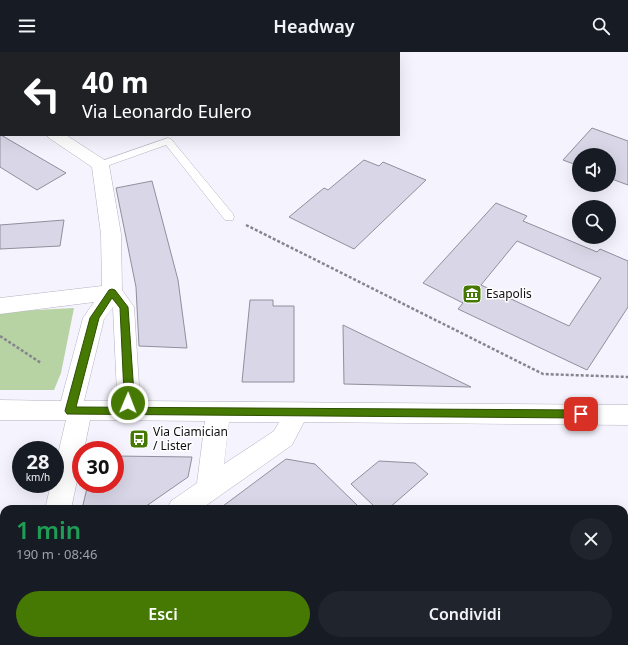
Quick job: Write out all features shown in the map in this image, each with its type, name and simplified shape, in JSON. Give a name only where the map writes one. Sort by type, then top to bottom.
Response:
[{"type":"street","points":[[59,138],[100,164],[111,234],[112,292],[94,318],[75,411],[59,505]]},
{"type":"street","points":[[0,306],[112,292]]},
{"type":"street","points":[[112,292],[124,307],[129,394],[127,411]]},
{"type":"street","points":[[0,410],[628,415]]},
{"type":"street","points":[[209,488],[218,412]]},
{"type":"street","points":[[186,505],[283,438],[297,413]]},
{"type":"lane","points":[[100,164],[168,141],[229,217]]},
{"type":"path","points":[[229,217],[543,374],[628,377]]},
{"type":"path","points":[[0,336],[41,363]]},
{"type":"green space","points":[[74,308],[61,373],[54,390],[0,390],[0,312]]},
{"type":"building","points":[[592,128],[628,141],[628,185],[616,181],[616,148],[574,148]]},
{"type":"building","points":[[0,136],[3,136],[66,173],[37,190],[0,167]]},
{"type":"building","points":[[572,150],[572,163],[563,160]]},
{"type":"building","points":[[364,160],[379,166],[383,162],[426,180],[354,249],[289,217],[324,188],[328,190]]},
{"type":"building","points":[[152,181],[178,280],[187,348],[139,346],[136,287],[116,188]]},
{"type":"building","name":"Esapolis","points":[[496,203],[527,216],[523,221],[572,242],[572,244],[578,244],[597,252],[600,249],[628,261],[628,307],[587,370],[458,309],[463,303],[423,283]],"holes":[[[517,241],[601,278],[569,326],[481,285]]]},
{"type":"building","points":[[64,220],[60,246],[0,249],[0,225]]},
{"type":"building","points":[[250,300],[273,300],[273,306],[294,306],[294,382],[242,382]]},
{"type":"building","points":[[343,325],[471,387],[344,384]]},
{"type":"building","points":[[124,456],[192,457],[188,477],[148,505],[83,505],[86,493],[124,493]]},
{"type":"building","points":[[286,459],[315,464],[357,505],[224,505]]},
{"type":"building","points":[[379,461],[415,463],[428,474],[393,505],[373,505],[351,484]]},
{"type":"place","name":"Esapolis","points":[[472,294]]},
{"type":"place","name":"Via Ciamician / Lister","points":[[139,439]]},
{"type":"route","points":[[128,403],[129,394],[124,307],[112,292],[94,318],[70,411],[581,414]]}]
